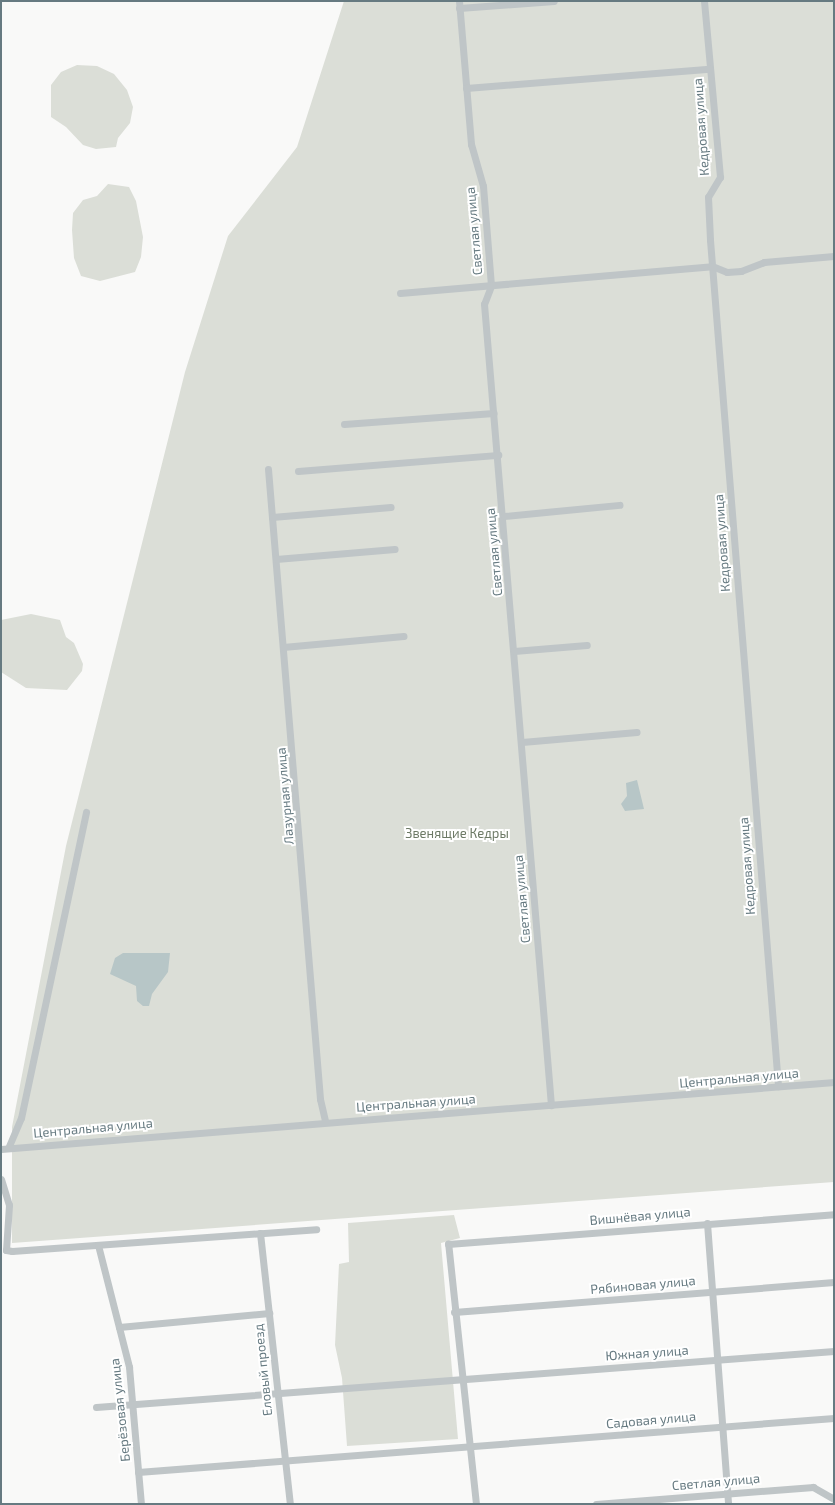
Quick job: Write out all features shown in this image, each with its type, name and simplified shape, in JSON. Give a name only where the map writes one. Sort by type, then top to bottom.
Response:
[{"type":"street","points":[[459,4],[554,1]]},
{"type":"street","name":"Кедровая улица","points":[[704,1],[720,177],[708,197],[712,266],[778,1086]]},
{"type":"street","name":"Светлая улица","points":[[459,4],[471,144],[483,186],[491,286],[484,304],[504,516],[552,1106]]},
{"type":"street","points":[[466,88],[709,69]]},
{"type":"street","points":[[400,293],[712,266],[727,272],[741,271],[764,262],[834,256]]},
{"type":"street","points":[[344,424],[494,413]]},
{"type":"street","points":[[298,471],[498,455]]},
{"type":"street","name":"Лазурная улица","points":[[268,469],[320,1099],[325,1121]]},
{"type":"street","points":[[504,516],[619,505]]},
{"type":"street","points":[[272,517],[391,507]]},
{"type":"street","points":[[276,559],[395,549]]},
{"type":"street","points":[[283,647],[403,636]]},
{"type":"street","points":[[514,651],[587,645]]},
{"type":"street","points":[[522,742],[637,732]]},
{"type":"street","points":[[9,1146],[21,1118],[86,812]]},
{"type":"street","name":"Центральная улица","points":[[1,1149],[9,1146],[325,1121],[552,1106],[834,1082]]},
{"type":"street","points":[[1,1178],[9,1204],[6,1250],[27,1252],[98,1245],[316,1229]]},
{"type":"street","name":"Вишнёвая улица","points":[[454,1312],[448,1244],[834,1214]]},
{"type":"street","points":[[707,1223],[728,1504]]},
{"type":"street","name":"Еловый проезд","points":[[260,1233],[290,1504]]},
{"type":"street","name":"Берёзовая улица","points":[[98,1245],[129,1367],[141,1504]]},
{"type":"street","name":"Рябиновая улица","points":[[454,1312],[834,1282]]},
{"type":"street","points":[[454,1312],[476,1504]]},
{"type":"street","points":[[119,1327],[269,1313]]},
{"type":"street","name":"Южная улица","points":[[96,1407],[278,1394],[462,1378],[834,1351]]},
{"type":"street","name":"Садовая улица","points":[[138,1472],[834,1418]]},
{"type":"street","name":"Светлая улица","points":[[596,1504],[813,1487],[834,1499]]},
{"type":"green space","name":"Звенящие Кедры","points":[[344,1],[834,1],[834,1182],[12,1243],[12,1127],[66,846],[185,372],[228,236],[297,147]]},
{"type":"green space","points":[[77,65],[97,66],[114,74],[127,90],[133,107],[130,123],[118,138],[116,147],[96,149],[83,145],[66,127],[51,117],[51,85],[61,72]]},
{"type":"green space","points":[[108,184],[129,187],[136,201],[143,237],[141,257],[135,272],[100,281],[81,276],[74,258],[72,230],[73,213],[83,200],[97,196]]},
{"type":"green space","points":[[31,614],[60,620],[66,637],[74,643],[83,664],[82,671],[67,690],[26,688],[1,672],[1,620]]},
{"type":"green space","points":[[454,1215],[460,1238],[441,1243],[458,1439],[347,1446],[342,1378],[335,1345],[339,1264],[349,1262],[348,1223]]},
{"type":"shaded area","points":[[637,780],[644,809],[625,811],[621,804],[627,796],[626,783]]},
{"type":"shaded area","points":[[123,953],[170,953],[168,972],[152,994],[149,1006],[143,1006],[137,1001],[136,986],[110,974],[115,958]]}]
